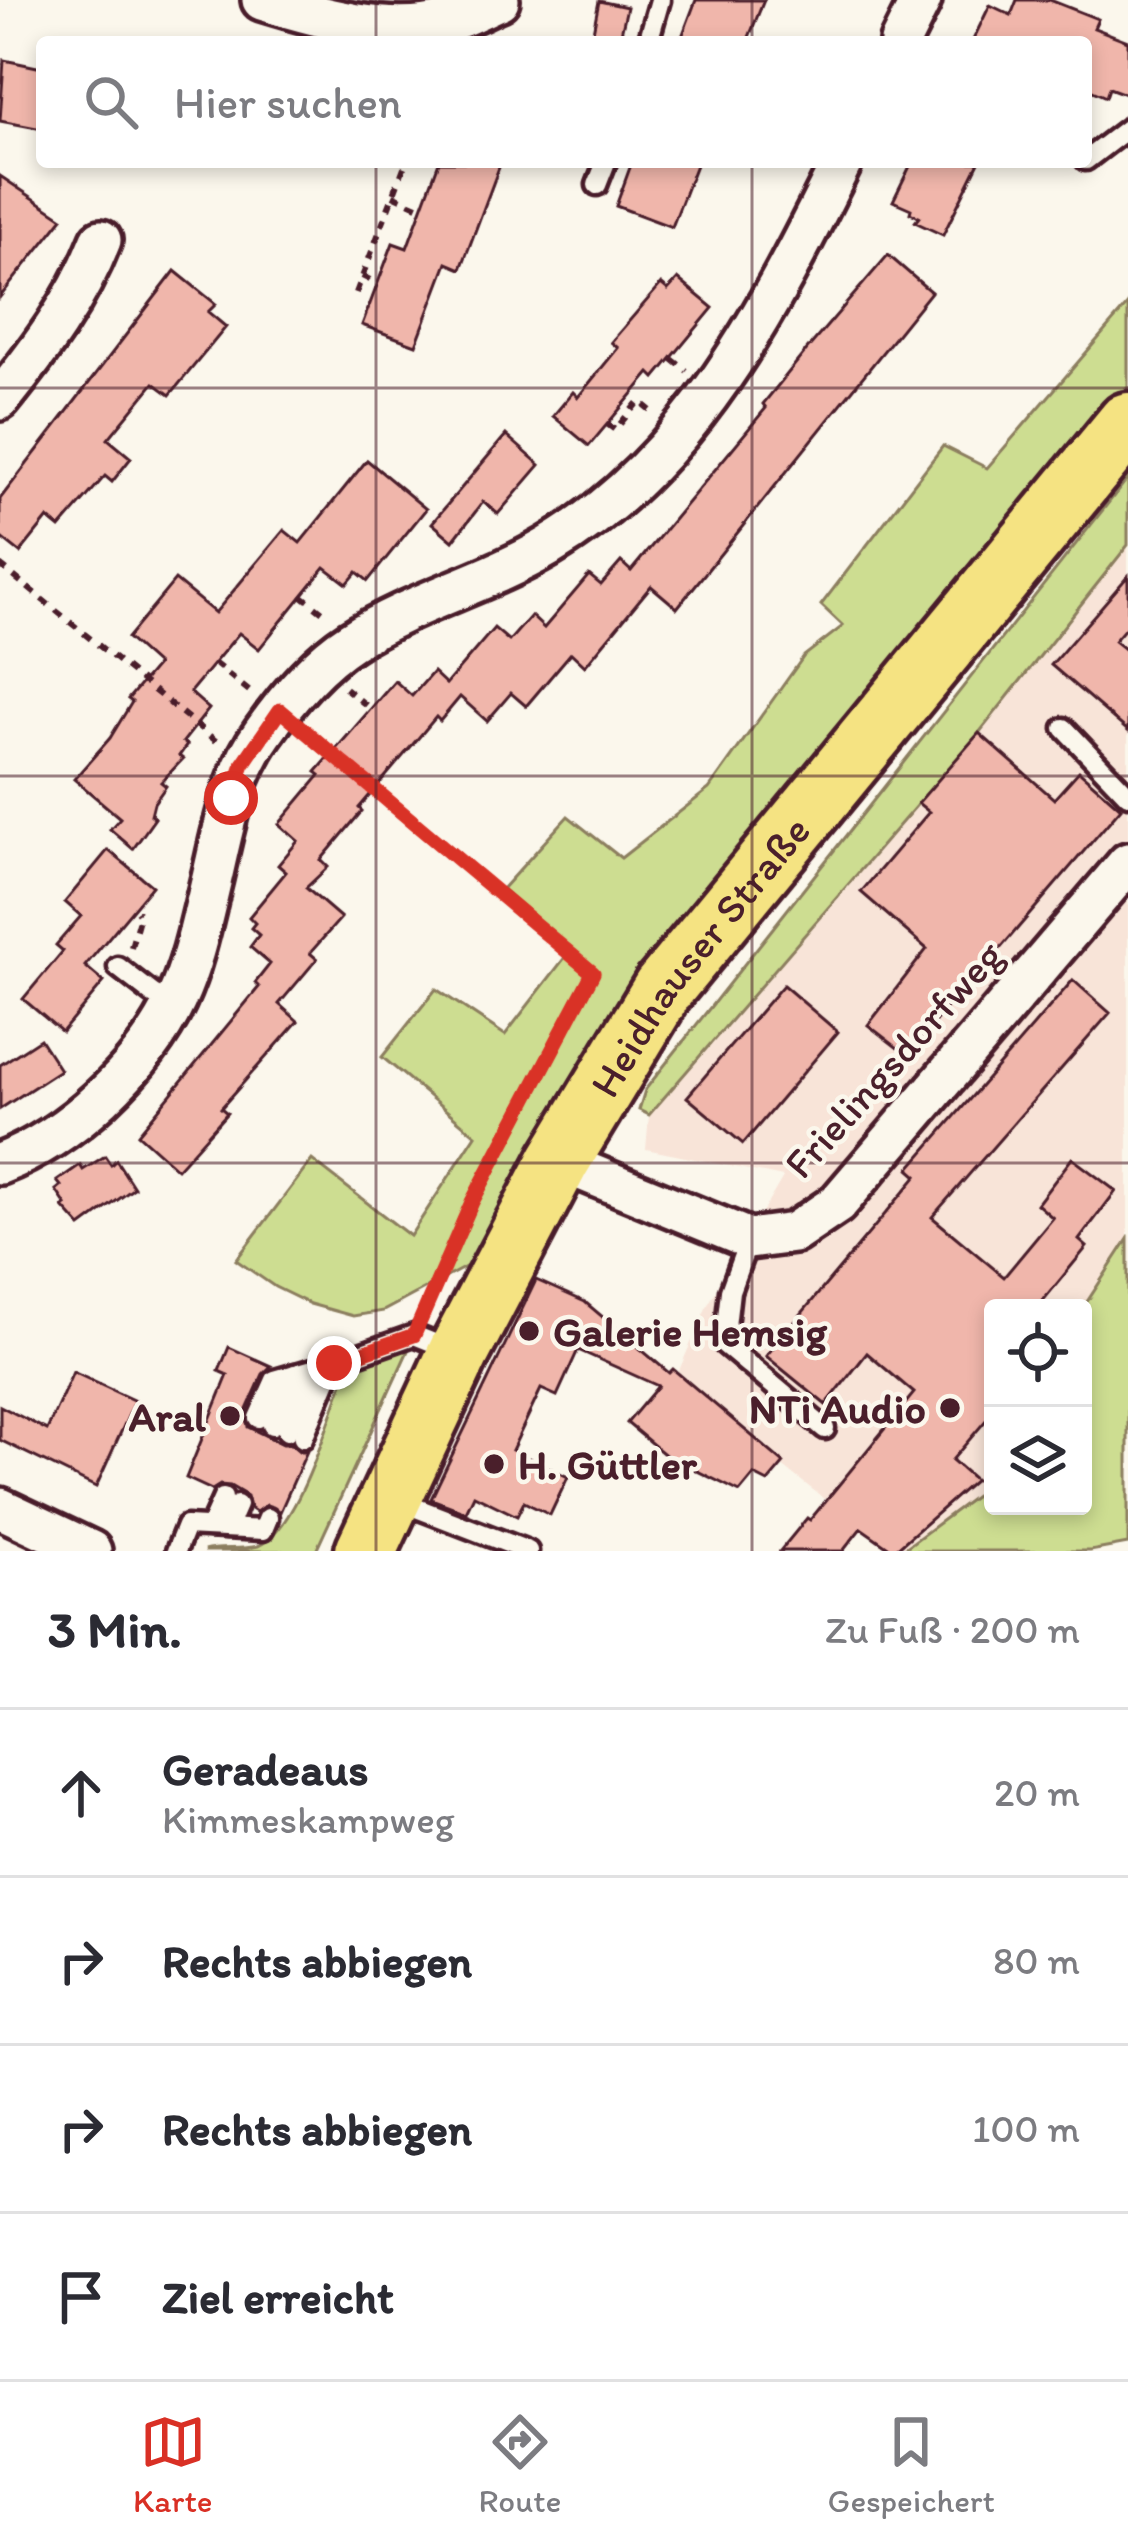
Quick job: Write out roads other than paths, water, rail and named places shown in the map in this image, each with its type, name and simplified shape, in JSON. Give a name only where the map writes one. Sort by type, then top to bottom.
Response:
[{"type":"main road","name":"Heidhauser Straße","points":[[366,1551],[391,1498],[436,1344],[559,1161],[663,989],[1128,423]]},
{"type":"street","points":[[262,0],[308,14],[389,26],[445,23],[499,0]]},
{"type":"street","points":[[903,36],[921,0]]},
{"type":"street","points":[[0,1164],[63,1132],[114,1087],[174,1004],[199,933],[243,764],[279,712],[347,644],[546,548],[599,513],[639,475],[730,369],[839,168]]},
{"type":"street","points":[[0,400],[61,321],[101,240]]},
{"type":"street","name":"Frielingsdorfweg","points":[[749,1239],[794,1233],[837,1204],[1128,862]]},
{"type":"street","points":[[559,1161],[749,1239]]},
{"type":"street","points":[[0,1508],[91,1551]]},
{"type":"lane","points":[[650,36],[660,0]]},
{"type":"lane","points":[[1092,154],[1128,128]]},
{"type":"lane","points":[[597,185],[604,168]]},
{"type":"lane","points":[[1064,728],[1128,795]]},
{"type":"lane","points":[[118,968],[174,1004]]},
{"type":"lane","points":[[749,1239],[730,1291],[724,1344],[825,1429]]},
{"type":"lane","points":[[325,1366],[280,1428],[275,1380],[325,1366],[436,1344]]},
{"type":"lane","points":[[391,1498],[528,1551]]},
{"type":"lane","points":[[176,1551],[186,1526],[237,1517]]},
{"type":"place","name":"Galerie Hemsig","points":[[529,1331]]},
{"type":"place","name":"NTi Audio","points":[[950,1408]]},
{"type":"place","name":"Aral","points":[[230,1416]]},
{"type":"place","name":"H. Güttler","points":[[494,1464]]}]
